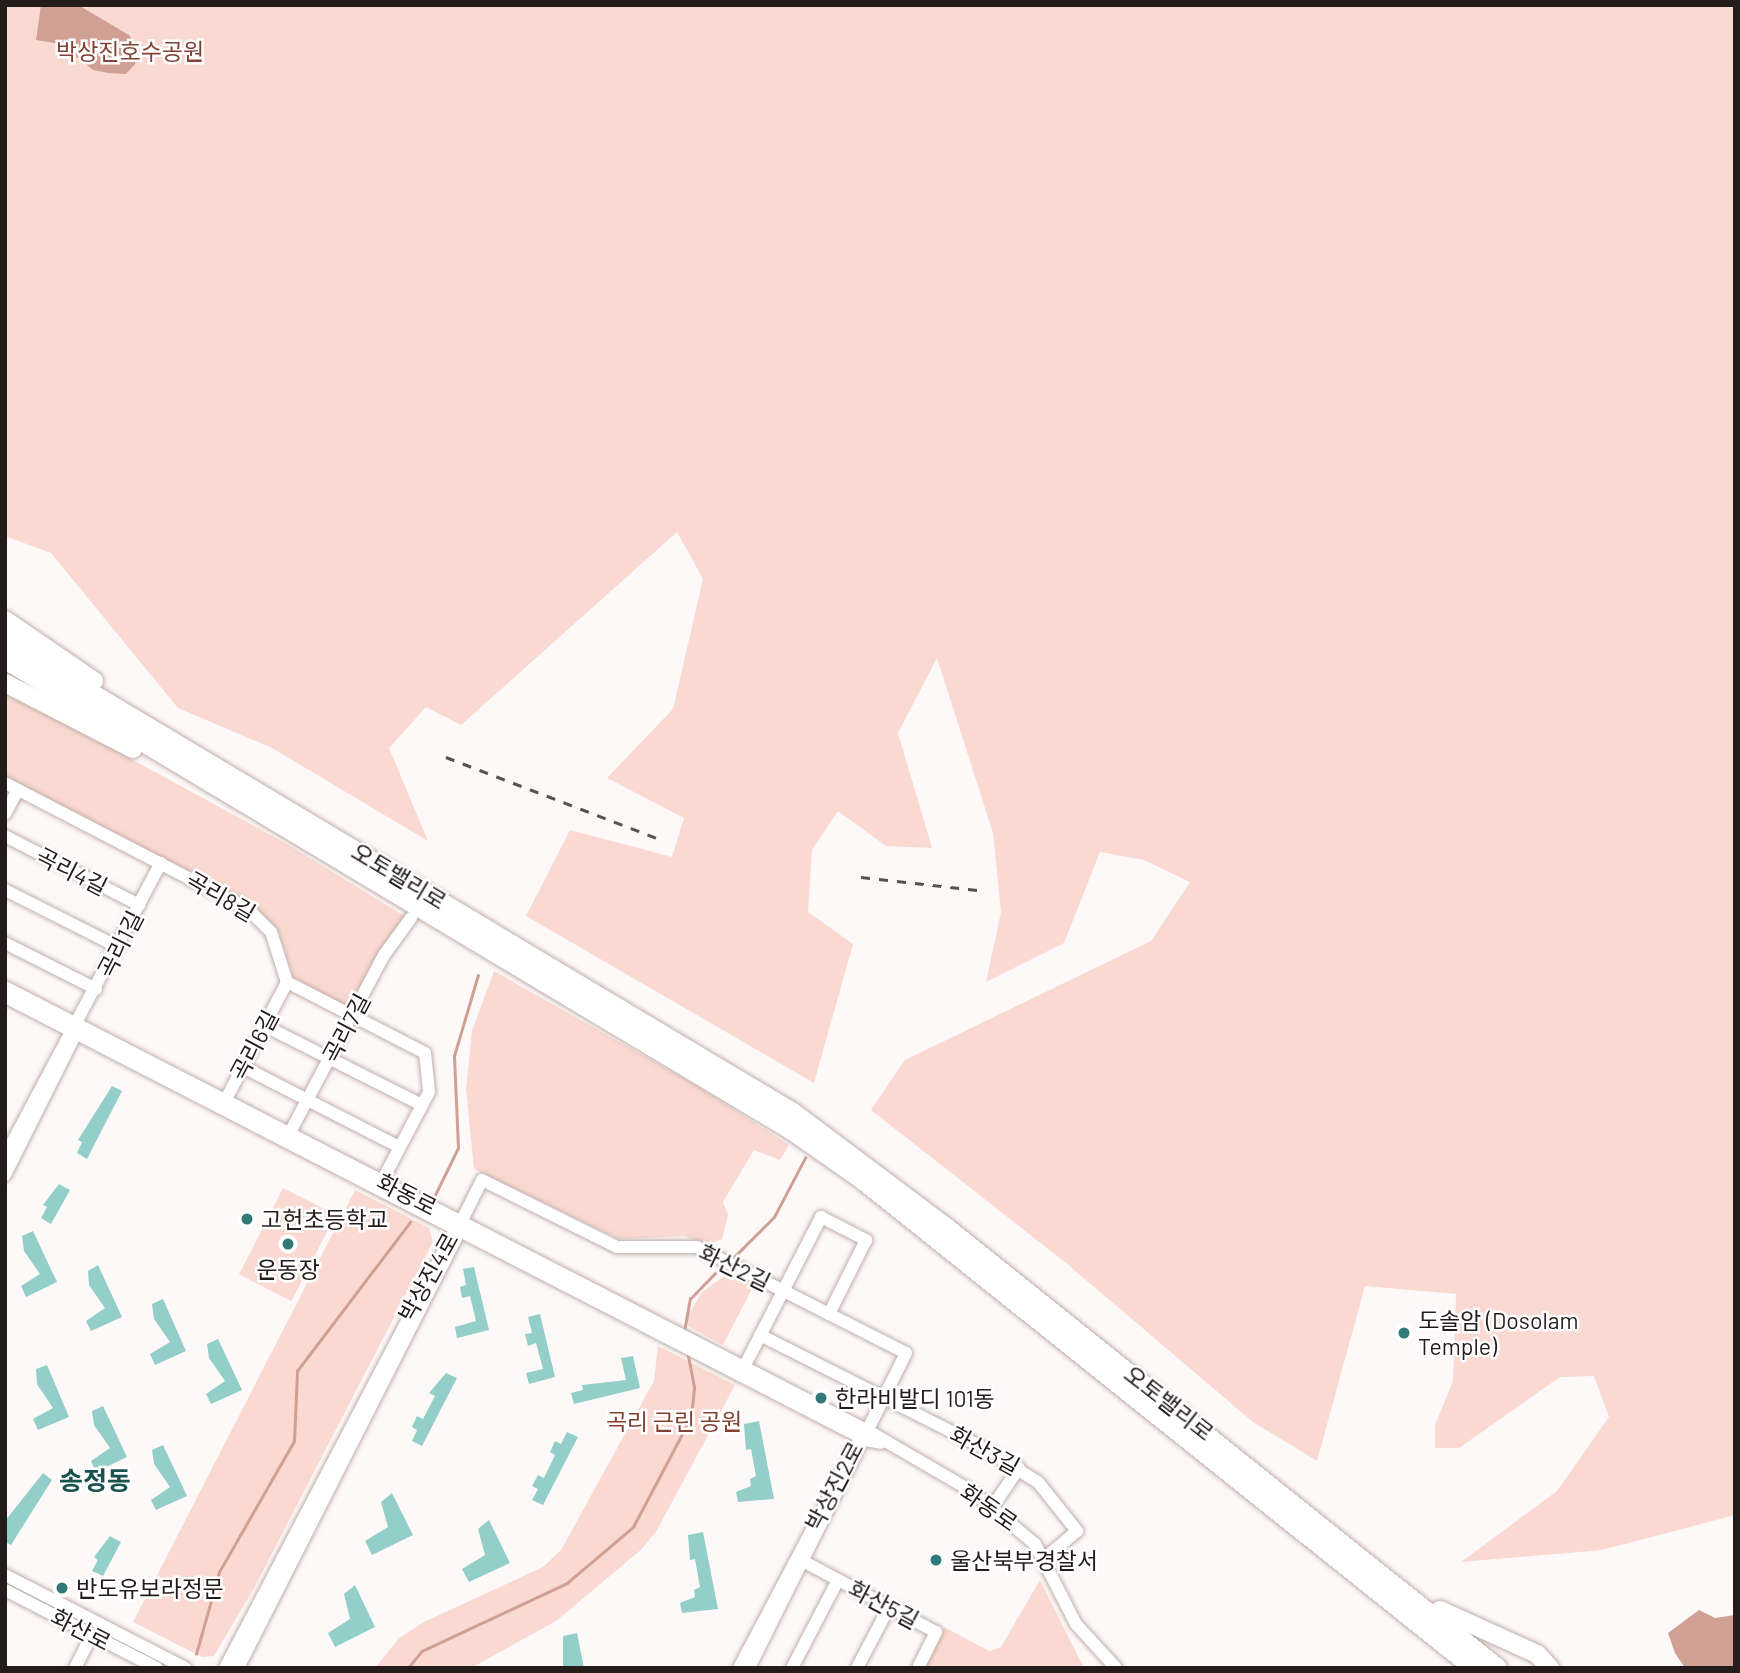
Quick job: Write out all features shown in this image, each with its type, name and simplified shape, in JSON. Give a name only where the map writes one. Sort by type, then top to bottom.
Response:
[{"type":"highway","points":[[5,621],[189,753]]},
{"type":"highway","name":"오토밸리로","points":[[5,641],[792,1122],[835,1151],[1356,1561],[1406,1614],[1473,1668]]},
{"type":"highway","name":"오토밸리로","points":[[5,660],[229,796],[473,928]]},
{"type":"highway","points":[[5,683],[229,796]]},
{"type":"highway","name":"오토밸리로","points":[[1356,1561],[1385,1574],[1498,1668]]},
{"type":"highway","points":[[1385,1574],[1457,1621],[1537,1654],[1549,1668]]},
{"type":"highway","points":[[1406,1614],[1455,1668]]},
{"type":"street","name":"곡리8길","points":[[5,783],[258,916],[276,942],[287,982]]},
{"type":"street","points":[[5,814],[18,790]]},
{"type":"street","name":"곡리4길","points":[[5,836],[139,905]]},
{"type":"street","name":"곡리1길","points":[[75,1030],[161,863]]},
{"type":"street","points":[[5,890],[118,947]]},
{"type":"street","name":"곡리7길","points":[[288,1138],[352,1015],[411,918]]},
{"type":"street","points":[[5,943],[96,989]]},
{"type":"street","points":[[287,982],[427,1056],[430,1087],[382,1181]]},
{"type":"street","name":"곡리6길","points":[[224,1104],[287,982]]},
{"type":"street","name":"화동로","points":[[5,987],[75,1030]]},
{"type":"street","name":"화동로","points":[[5,997],[224,1104],[881,1443],[993,1506],[1045,1558],[1076,1624],[1116,1668]]},
{"type":"street","points":[[265,1026],[422,1105]]},
{"type":"street","points":[[5,1156],[75,1030]]},
{"type":"street","points":[[5,1175],[75,1030]]},
{"type":"street","points":[[243,1067],[400,1147]]},
{"type":"street","name":"화동로","points":[[288,1138],[382,1181],[459,1227]]},
{"type":"street","name":"화산2길","points":[[459,1227],[482,1180],[617,1247],[697,1247],[906,1353],[864,1436]]},
{"type":"street","points":[[744,1367],[821,1217],[866,1240],[829,1314]]},
{"type":"street","name":"박상진4로","points":[[225,1668],[459,1227]]},
{"type":"street","name":"박상진4로","points":[[238,1668],[459,1227]]},
{"type":"street","name":"화산3길","points":[[760,1335],[1019,1468],[1076,1524],[1075,1536],[1045,1558]]},
{"type":"street","name":"화동로","points":[[695,1347],[744,1367],[864,1436]]},
{"type":"street","name":"박상진2로","points":[[749,1668],[800,1560],[864,1436]]},
{"type":"street","points":[[993,1506],[1019,1468]]},
{"type":"street","name":"박상진2로","points":[[739,1668],[800,1560]]},
{"type":"street","name":"화산5길","points":[[800,1560],[936,1632],[918,1668]]},
{"type":"street","name":"화산로","points":[[5,1575],[185,1668]]},
{"type":"street","points":[[797,1666],[838,1580]]},
{"type":"street","name":"화산로","points":[[5,1590],[157,1668]]},
{"type":"street","points":[[857,1668],[889,1606]]},
{"type":"street","points":[[75,1668],[92,1634]]},
{"type":"green space","name":"박상진호수공원","points":[[5,5],[1735,5],[1735,1515],[1602,1550],[1461,1562],[1557,1491],[1609,1417],[1594,1376],[1560,1377],[1459,1448],[1435,1448],[1435,1425],[1453,1381],[1456,1294],[1365,1286],[1317,1461],[1253,1422],[1066,1263],[871,1110],[905,1060],[1151,941],[1190,882],[1144,860],[1100,852],[1064,943],[986,982],[1001,912],[993,833],[937,658],[898,733],[932,848],[886,846],[838,811],[812,850],[808,912],[853,944],[814,1083],[526,916],[570,830],[672,857],[684,818],[607,778],[673,709],[703,579],[677,532],[461,725],[426,707],[389,748],[428,841],[272,748],[178,708],[51,553],[5,536]]},
{"type":"green space","points":[[5,690],[287,844],[406,917],[355,1004],[347,1007],[294,980],[279,933],[254,906],[5,777]]},
{"type":"green space","points":[[494,971],[699,1087],[789,1145],[780,1160],[754,1150],[723,1202],[728,1215],[722,1239],[708,1245],[685,1236],[619,1239],[474,1169],[466,1089],[472,1031]]},
{"type":"green space","name":"운동장","points":[[283,1188],[336,1215],[292,1301],[239,1274]]},
{"type":"green space","points":[[355,1190],[429,1228],[433,1242],[254,1588],[214,1656],[202,1657],[133,1622]]},
{"type":"green space","points":[[730,1272],[755,1283],[723,1345],[688,1326],[688,1315],[702,1292]]},
{"type":"green space","name":"곡리 근린 공원","points":[[658,1346],[735,1385],[657,1530],[642,1549],[556,1621],[471,1668],[375,1668],[399,1638],[426,1621],[543,1567],[561,1550],[654,1381]]},
{"type":"green space","points":[[1040,1580],[1084,1668],[923,1668],[944,1627],[989,1651],[1001,1647]]},
{"type":"shaded area","points":[[41,5],[78,5],[129,35],[138,48],[135,64],[126,74],[93,70],[60,44],[36,40]]},
{"type":"shaded area","points":[[1699,1610],[1715,1618],[1735,1615],[1735,1668],[1685,1668],[1675,1653],[1668,1633]]},
{"type":"building","points":[[112,1086],[122,1091],[87,1159],[77,1153],[82,1142],[78,1140]]},
{"type":"building","points":[[59,1184],[70,1190],[51,1224],[41,1218],[47,1207],[43,1205]]},
{"type":"building","points":[[33,1231],[57,1282],[26,1297],[21,1286],[40,1274],[24,1251],[22,1236]]},
{"type":"building","points":[[98,1265],[122,1317],[91,1331],[86,1321],[105,1308],[89,1285],[88,1271]]},
{"type":"building","points":[[474,1267],[489,1330],[457,1338],[455,1327],[476,1321],[470,1296],[462,1298],[460,1287],[466,1285],[463,1269]]},
{"type":"building","points":[[163,1299],[186,1351],[155,1365],[150,1354],[170,1342],[154,1319],[152,1304]]},
{"type":"building","points":[[540,1314],[555,1377],[529,1384],[526,1373],[543,1369],[536,1343],[528,1346],[525,1334],[532,1333],[528,1317]]},
{"type":"building","points":[[218,1339],[242,1390],[211,1404],[206,1394],[225,1381],[209,1358],[207,1344]]},
{"type":"building","points":[[633,1356],[640,1388],[574,1404],[571,1393],[583,1390],[582,1385],[626,1380],[621,1358]]},
{"type":"building","points":[[47,1365],[69,1417],[38,1430],[33,1419],[53,1408],[37,1384],[36,1369]]},
{"type":"building","points":[[446,1373],[457,1378],[422,1446],[412,1441],[417,1430],[412,1427],[417,1416],[423,1419],[435,1396],[429,1393]]},
{"type":"building","points":[[103,1406],[127,1457],[96,1472],[91,1461],[110,1448],[94,1425],[92,1411]]},
{"type":"building","points":[[759,1421],[774,1499],[738,1502],[736,1492],[751,1486],[750,1479],[756,1476],[751,1449],[746,1450],[744,1424]]},
{"type":"building","points":[[567,1432],[578,1437],[543,1505],[532,1500],[538,1489],[532,1486],[538,1475],[544,1478],[555,1455],[550,1452],[555,1441],[561,1444]]},
{"type":"building","points":[[163,1445],[187,1496],[156,1510],[151,1500],[170,1487],[154,1464],[152,1450]]},
{"type":"building","points":[[43,1473],[52,1480],[11,1545],[5,1542],[5,1521]]},
{"type":"building","points":[[392,1493],[413,1535],[372,1555],[365,1541],[388,1527],[381,1502]]},
{"type":"building","points":[[489,1520],[510,1563],[469,1582],[462,1569],[485,1555],[478,1529]]},
{"type":"building","points":[[703,1532],[718,1609],[682,1613],[680,1603],[695,1597],[694,1590],[700,1587],[695,1559],[690,1560],[688,1535]]},
{"type":"building","points":[[110,1536],[121,1542],[103,1576],[92,1571],[98,1560],[94,1557]]},
{"type":"building","points":[[355,1585],[375,1627],[335,1647],[328,1633],[350,1619],[344,1594]]},
{"type":"building","points":[[577,1633],[584,1668],[563,1668],[563,1636]]},
{"type":"waterway","points":[[435,1195],[458,1148],[454,1056],[478,975]]},
{"type":"waterway","points":[[735,1256],[774,1217],[805,1158]]},
{"type":"waterway","points":[[196,1654],[219,1572],[294,1441],[297,1371],[410,1222]]},
{"type":"waterway","points":[[684,1332],[690,1299],[720,1268]]},
{"type":"waterway","points":[[408,1668],[422,1651],[567,1583],[633,1527],[691,1417],[694,1387],[687,1352]]},
{"type":"railway","points":[[446,757],[660,839]]},
{"type":"railway","points":[[861,877],[977,890]]},
{"type":"place","name":"고헌초등학교","points":[[247,1219]]},
{"type":"place","name":"운동장","points":[[288,1244]]},
{"type":"place","name":"도솔암 (Dosolam Temple)","points":[[1404,1333]]},
{"type":"place","name":"한라비발디 101동","points":[[821,1398]]},
{"type":"place","name":"울산북부경찰서","points":[[936,1560]]},
{"type":"place","name":"반도유보라정문","points":[[62,1588]]},
{"type":"district","name":"송정동","points":[[95,1480]]}]
